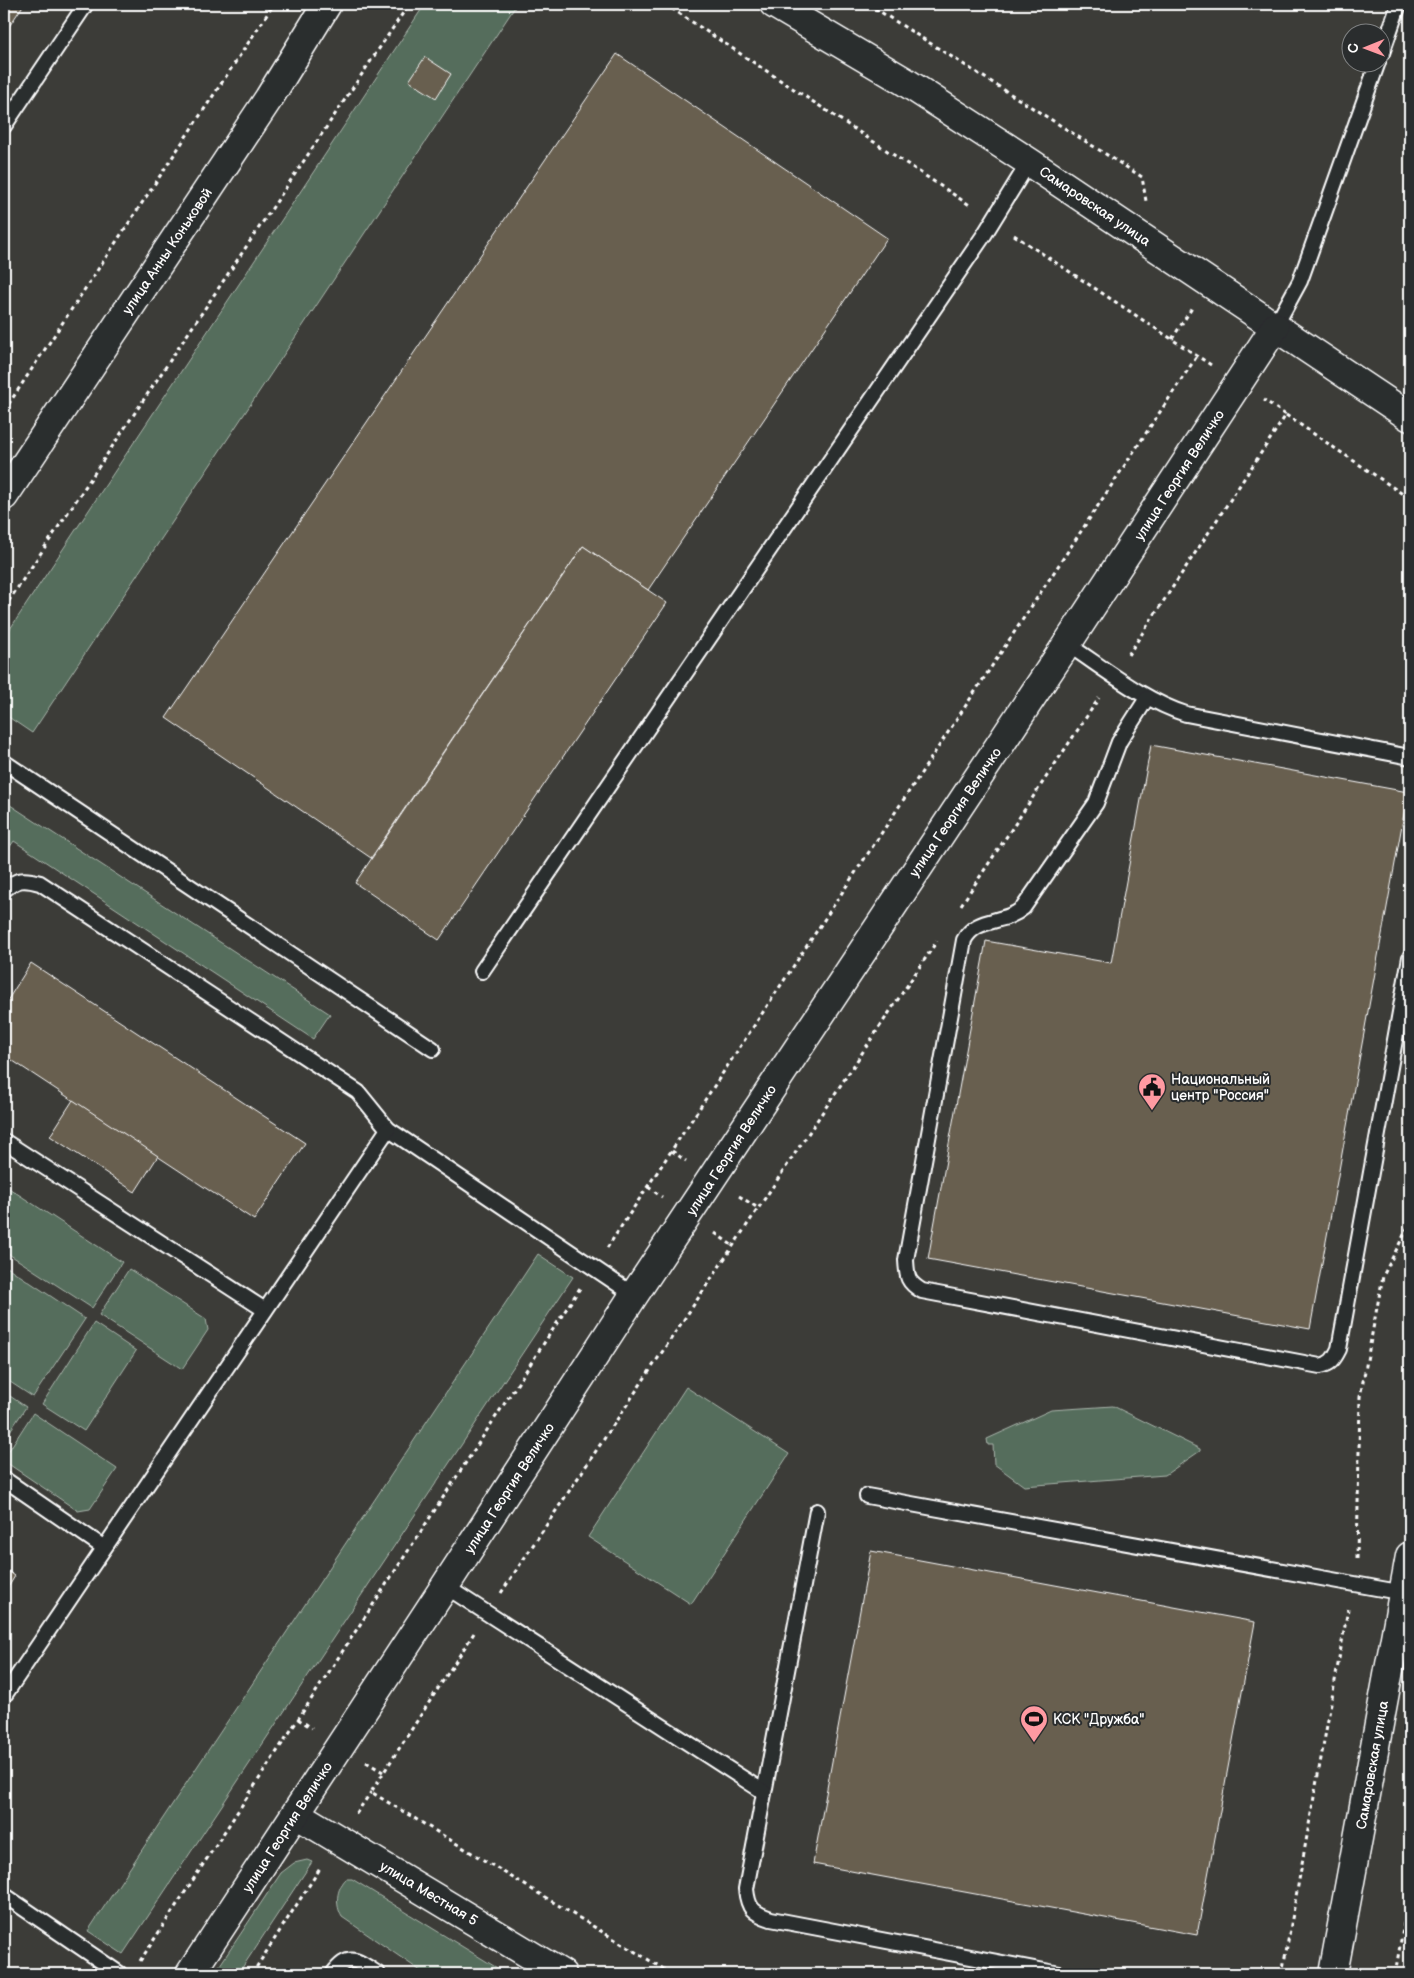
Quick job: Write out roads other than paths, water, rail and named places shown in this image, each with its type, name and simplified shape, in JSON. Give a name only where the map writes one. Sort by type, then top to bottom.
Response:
[{"type":"street","name":"улица Анны Коньковой","points":[[4,496],[268,98],[327,4]]},
{"type":"street","name":"Самаровская улица","points":[[774,4],[904,81],[1029,162],[1410,417]]},
{"type":"street","name":"улица Георгия Величко","points":[[190,1974],[634,1295],[1067,644],[1275,327]]},
{"type":"street","name":"Самаровская улица","points":[[1333,1974],[1410,1556]]},
{"type":"street","name":"улица Местная 5","points":[[296,1814],[340,1838],[562,1974]]},
{"type":"lane","points":[[4,126],[86,4]]},
{"type":"lane","points":[[1392,24],[1399,4]]},
{"type":"lane","points":[[1275,327],[1300,281],[1374,72]]},
{"type":"lane","points":[[482,971],[984,235],[1029,162]]},
{"type":"lane","points":[[1067,644],[1147,698],[1170,710],[1410,757]]},
{"type":"lane","points":[[1147,698],[1119,742],[1096,802],[1023,908],[1014,915],[974,927],[964,940],[906,1260],[907,1275],[912,1285],[922,1291],[1320,1366],[1328,1364],[1335,1358],[1339,1349],[1410,957]]},
{"type":"lane","points":[[4,762],[434,1049]]},
{"type":"lane","points":[[4,890],[16,881],[28,879],[40,883],[358,1092],[388,1129],[634,1295]]},
{"type":"lane","points":[[4,1696],[103,1547],[388,1129]]},
{"type":"lane","points":[[4,1140],[265,1310]]},
{"type":"lane","points":[[4,1480],[103,1547]]},
{"type":"lane","points":[[867,1496],[1404,1593]]},
{"type":"lane","points":[[817,1510],[746,1889],[747,1903],[756,1914],[772,1919],[1060,1974]]},
{"type":"lane","points":[[445,1586],[764,1792]]},
{"type":"lane","points":[[4,1895],[120,1974]]},
{"type":"lane","points":[[333,1974],[340,1964],[352,1960],[359,1962],[378,1974]]},
{"type":"place","name":"Национальный центр \"Россия\"","points":[[1152,1111]]},
{"type":"place","name":"КСК \"Дружба\"","points":[[1034,1743]]}]
